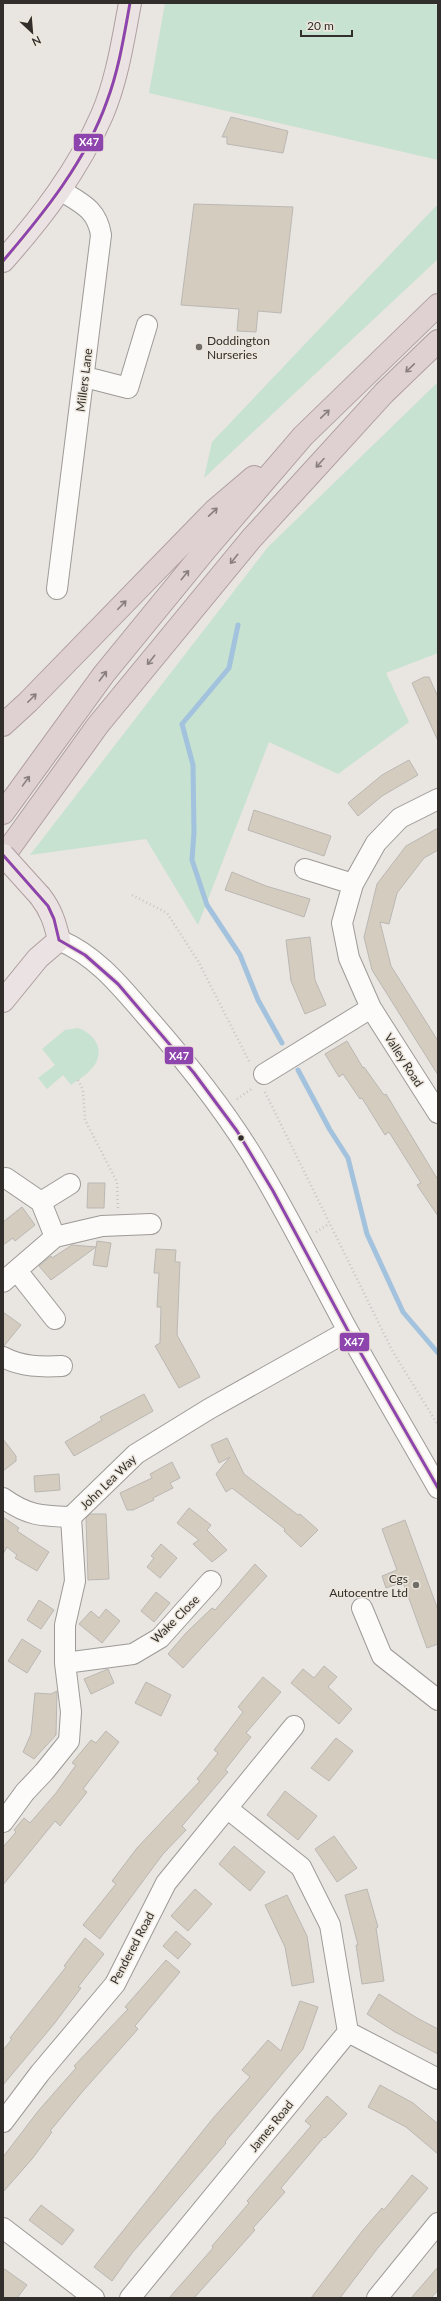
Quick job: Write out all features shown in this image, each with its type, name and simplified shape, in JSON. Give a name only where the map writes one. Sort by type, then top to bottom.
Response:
[{"type":"highway","points":[[3,724],[28,702],[214,511],[303,436],[438,305]]},
{"type":"highway","points":[[3,856],[98,725],[251,539],[384,393],[438,341]]},
{"type":"highway","points":[[3,813],[104,674],[207,548],[303,436]]},
{"type":"main road","points":[[3,261],[32,228],[60,190],[102,114],[121,51],[130,3]]},
{"type":"main road","points":[[3,856],[48,906],[54,920],[59,940],[38,958],[3,1001]]},
{"type":"street","name":"Millers Lane","points":[[57,590],[85,377],[101,235],[99,222],[94,213],[60,190]]},
{"type":"street","points":[[85,377],[128,388],[147,325]]},
{"type":"street","name":"Valley Road","points":[[438,799],[400,818],[376,843],[353,884],[342,923],[349,958],[371,1008],[438,1112]]},
{"type":"street","points":[[305,868],[353,884]]},
{"type":"street","points":[[59,940],[71,945],[94,960],[118,983],[179,1054],[222,1109],[261,1171],[348,1331],[438,1488]]},
{"type":"street","points":[[260,1080],[371,1008]]},
{"type":"street","points":[[6,1178],[41,1202],[55,1237]]},
{"type":"street","points":[[41,1202],[70,1184]]},
{"type":"street","points":[[55,1319],[10,1277],[55,1237],[102,1226],[151,1224]]},
{"type":"street","name":"John Lea Way","points":[[3,1822],[25,1792],[44,1772],[69,1740],[71,1712],[64,1663],[65,1625],[75,1581],[72,1517],[136,1454],[210,1409],[348,1331]]},
{"type":"street","points":[[3,1357],[16,1363],[36,1367],[62,1366]]},
{"type":"street","points":[[3,1498],[14,1506],[37,1516],[72,1517]]},
{"type":"street","name":"Wake Close","points":[[64,1663],[133,1654],[160,1638],[211,1582]]},
{"type":"street","points":[[362,1608],[382,1656],[438,1700]]},
{"type":"street","name":"Pendered Road","points":[[3,2122],[40,2073],[115,1984],[166,1883],[228,1809],[294,1726]]},
{"type":"street","points":[[228,1809],[301,1867],[330,1925],[348,2032],[438,2079]]},
{"type":"street","name":"James Road","points":[[130,2298],[348,2032]]},
{"type":"street","points":[[378,2298],[437,2227]]},
{"type":"street","points":[[3,2228],[94,2298]]},
{"type":"path","points":[[132,895],[168,913],[198,961],[260,1080],[329,1224],[393,1352],[438,1425]]},
{"type":"path","points":[[78,1080],[83,1090],[86,1120],[117,1182],[118,1225]]},
{"type":"path","points":[[222,1109],[260,1080]]},
{"type":"path","points":[[311,1235],[329,1224]]},
{"type":"green space","points":[[165,3],[432,3],[438,6],[438,160],[149,93]]},
{"type":"green space","points":[[438,204],[438,259],[204,478],[212,442]]},
{"type":"green space","points":[[438,382],[438,653],[386,673],[409,722],[338,774],[269,742],[198,925],[146,839],[30,855],[268,547]]},
{"type":"green space","points":[[78,1028],[89,1034],[97,1043],[99,1055],[97,1061],[83,1077],[71,1085],[63,1075],[47,1089],[38,1078],[55,1065],[42,1049],[65,1030]]},
{"type":"building","points":[[231,117],[288,131],[283,153],[227,144],[227,137],[222,137]]},
{"type":"building","points":[[194,204],[293,207],[281,313],[258,311],[256,332],[237,331],[239,309],[181,305]]},
{"type":"building","points":[[424,677],[429,677],[438,697],[438,741],[412,683]]},
{"type":"building","points":[[409,760],[418,775],[382,796],[358,816],[348,803],[382,775]]},
{"type":"building","points":[[254,810],[331,836],[324,856],[248,830]]},
{"type":"building","points":[[438,828],[438,850],[424,858],[397,893],[389,924],[380,922],[391,966],[438,1041],[438,1075],[372,970],[364,937],[377,884],[406,846]]},
{"type":"building","points":[[232,872],[266,886],[310,899],[304,917],[225,890]]},
{"type":"building","points":[[310,937],[315,980],[326,1005],[305,1014],[291,981],[286,940]]},
{"type":"building","points":[[347,1041],[363,1068],[364,1067],[384,1095],[386,1094],[438,1180],[438,1216],[417,1185],[421,1183],[389,1132],[385,1135],[362,1098],[360,1099],[343,1074],[339,1077],[325,1054]]},
{"type":"building","points":[[88,1183],[105,1183],[104,1208],[87,1208]]},
{"type":"building","points":[[22,1207],[35,1225],[15,1241],[13,1238],[3,1245],[3,1222]]},
{"type":"building","points":[[97,1241],[111,1243],[107,1267],[93,1265]]},
{"type":"building","points":[[72,1245],[96,1247],[51,1280],[39,1266],[51,1256],[52,1258]]},
{"type":"building","points":[[156,1249],[176,1250],[175,1262],[180,1262],[177,1335],[200,1377],[179,1388],[155,1346],[160,1343],[161,1307],[157,1307],[159,1273],[154,1273]]},
{"type":"building","points":[[3,1312],[21,1325],[4,1346],[3,1346]]},
{"type":"building","points":[[144,1394],[153,1411],[74,1456],[65,1442],[102,1420],[100,1417]]},
{"type":"building","points":[[227,1438],[244,1474],[298,1515],[300,1514],[318,1530],[301,1547],[284,1531],[285,1529],[232,1488],[226,1492],[216,1474],[230,1457],[219,1463],[211,1445]]},
{"type":"building","points":[[3,1439],[16,1456],[16,1461],[3,1471]]},
{"type":"building","points":[[172,1462],[180,1478],[170,1483],[173,1488],[153,1498],[154,1500],[133,1510],[127,1510],[120,1493],[152,1478],[150,1474]]},
{"type":"building","points":[[59,1474],[60,1490],[35,1492],[34,1476]]},
{"type":"building","points":[[189,1508],[211,1525],[207,1530],[227,1550],[212,1562],[193,1544],[199,1540],[177,1523]]},
{"type":"building","points":[[90,1514],[106,1514],[109,1579],[88,1580],[86,1518]]},
{"type":"building","points":[[3,1517],[19,1528],[17,1531],[49,1552],[37,1571],[15,1558],[17,1555],[7,1547],[3,1554]]},
{"type":"building","name":"Cgs Autocentre Ltd","points":[[405,1520],[438,1610],[438,1644],[427,1648],[403,1582],[386,1588],[382,1576],[397,1570],[382,1529]]},
{"type":"building","points":[[161,1544],[177,1558],[160,1578],[147,1567],[154,1558],[151,1556]]},
{"type":"building","points":[[255,1564],[267,1576],[183,1668],[168,1654],[186,1633],[212,1608],[215,1610]]},
{"type":"building","points":[[156,1592],[170,1603],[154,1622],[141,1611]]},
{"type":"building","points":[[39,1600],[54,1610],[41,1629],[27,1620]]},
{"type":"building","points":[[106,1609],[120,1621],[102,1643],[79,1624],[91,1611],[99,1618]]},
{"type":"building","points":[[22,1639],[41,1651],[27,1673],[8,1661]]},
{"type":"building","points":[[324,1666],[337,1677],[328,1687],[352,1709],[339,1724],[291,1683],[303,1669],[314,1678]]},
{"type":"building","points":[[108,1669],[114,1683],[91,1694],[84,1679]]},
{"type":"building","points":[[263,1677],[281,1692],[246,1733],[251,1737],[225,1770],[228,1772],[182,1826],[186,1830],[163,1854],[100,1939],[83,1925],[116,1884],[112,1881],[137,1848],[200,1781],[197,1779],[218,1753],[214,1750],[243,1712],[238,1707]]},
{"type":"building","points":[[146,1682],[171,1695],[161,1716],[135,1703]]},
{"type":"building","points":[[57,1691],[56,1735],[34,1759],[23,1752],[31,1734],[35,1693],[51,1694]]},
{"type":"building","points":[[106,1731],[119,1742],[83,1789],[87,1792],[60,1826],[55,1821],[3,1885],[3,1847],[16,1832],[14,1830],[24,1818],[30,1823],[56,1793],[76,1765],[72,1763],[91,1740],[96,1743]]},
{"type":"building","points":[[336,1738],[353,1751],[329,1781],[311,1768]]},
{"type":"building","points":[[285,1791],[317,1816],[298,1840],[267,1815]]},
{"type":"building","points":[[334,1836],[357,1868],[337,1882],[315,1849]]},
{"type":"building","points":[[234,1846],[265,1872],[250,1891],[219,1864]]},
{"type":"building","points":[[195,1889],[212,1904],[188,1931],[171,1916]]},
{"type":"building","points":[[367,1889],[378,1927],[376,1928],[384,1981],[362,1984],[356,1945],[358,1945],[345,1895]]},
{"type":"building","points":[[287,1895],[307,1936],[314,1982],[292,1986],[285,1947],[265,1905]]},
{"type":"building","points":[[176,1931],[191,1944],[178,1959],[163,1946]]},
{"type":"building","points":[[85,1938],[104,1954],[78,1987],[81,1988],[54,2024],[3,2085],[3,2050],[12,2039],[10,2038],[66,1967],[64,1966]]},
{"type":"building","points":[[166,1960],[180,1972],[135,2026],[138,2029],[83,2091],[50,2131],[52,2132],[32,2159],[3,2192],[3,2157],[39,2110],[76,2068],[74,2066],[128,2009],[125,2007]]},
{"type":"building","points":[[379,1994],[417,2018],[438,2029],[438,2054],[395,2032],[367,2014]]},
{"type":"building","points":[[300,2001],[318,2007],[303,2049],[225,2142],[226,2143],[132,2253],[112,2281],[94,2267],[214,2117],[250,2077],[242,2070],[268,2040],[281,2051]]},
{"type":"building","points":[[380,2085],[413,2103],[438,2124],[438,2154],[406,2127],[368,2107]]},
{"type":"building","points":[[327,2096],[347,2114],[325,2138],[324,2137],[281,2188],[285,2192],[253,2228],[255,2230],[194,2298],[169,2298],[213,2248],[212,2246],[249,2203],[247,2201],[311,2126],[305,2121]]},
{"type":"building","points":[[412,2175],[428,2188],[377,2249],[340,2298],[311,2298],[363,2230],[382,2208],[384,2210]]},
{"type":"building","points":[[41,2205],[74,2230],[62,2245],[29,2220]]},
{"type":"building","points":[[438,2267],[438,2290],[431,2298],[411,2298]]},
{"type":"building","points":[[3,2268],[27,2285],[17,2298],[3,2298]]},
{"type":"waterway","points":[[238,625],[229,668],[182,724],[193,765],[194,832],[192,860],[207,905],[240,955],[258,1000],[282,1043]]},
{"type":"waterway","points":[[298,1070],[330,1130],[348,1158],[367,1234],[403,1312],[438,1353]]},
{"type":"transit line","name":"X47","points":[[3,261],[34,224],[62,186],[88,145],[107,101],[115,77],[130,3]]},
{"type":"transit line","name":"X47","points":[[3,855],[48,906],[54,919],[59,940]]},
{"type":"transit line","name":"X47","points":[[59,940],[85,955],[118,984],[194,1073],[237,1131],[273,1191],[347,1329],[438,1488]]},
{"type":"place","name":"Doddington Nurseries","points":[[199,347]]},
{"type":"place","name":"Cgs Autocentre Ltd","points":[[416,1585]]}]
